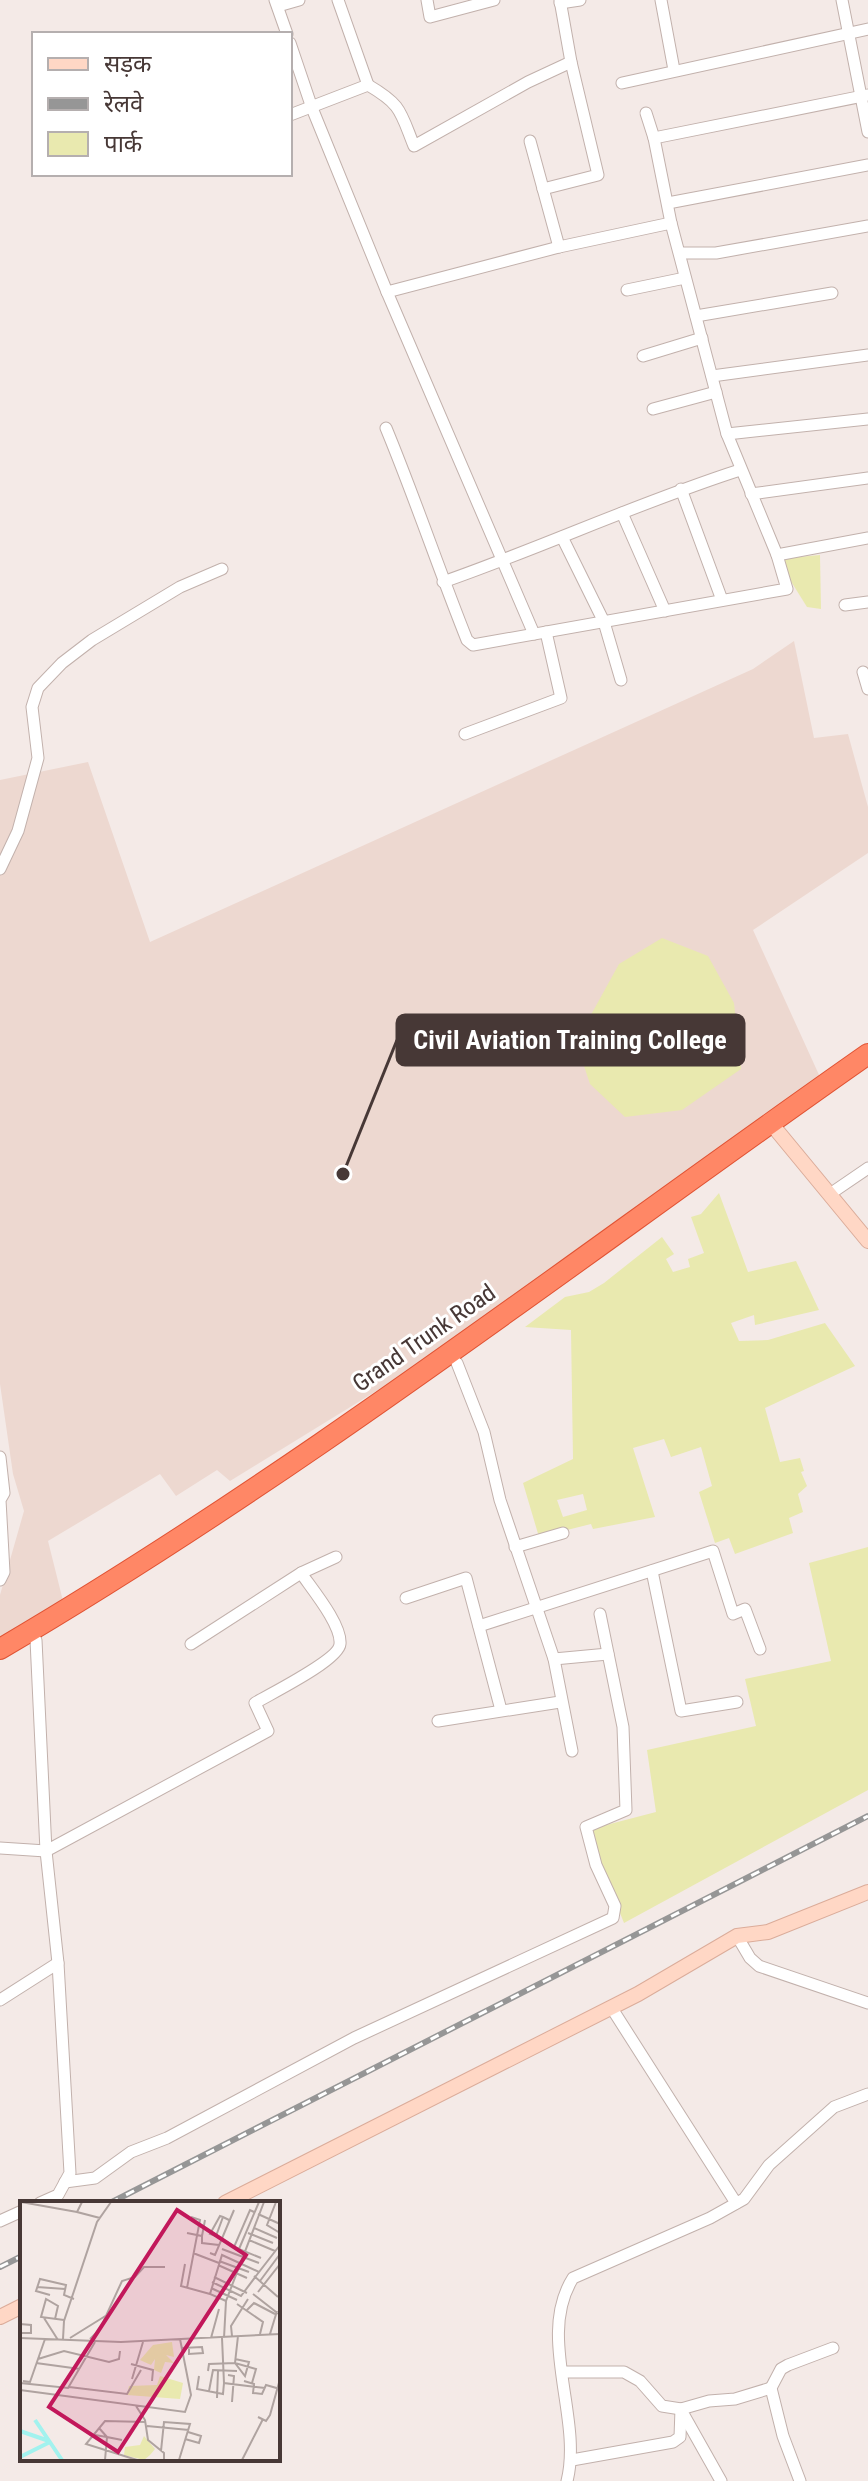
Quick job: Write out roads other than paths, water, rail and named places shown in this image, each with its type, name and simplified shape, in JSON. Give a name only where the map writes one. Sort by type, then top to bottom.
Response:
[{"type":"highway","name":"Grand Trunk Road","points":[[0,1662],[189,1547],[457,1363],[868,1054]]},
{"type":"highway","name":"Grand Trunk Road","points":[[0,1649],[133,1569],[258,1487],[774,1126],[868,1071]]},
{"type":"main road","points":[[774,1126],[868,1241]]},
{"type":"main road","points":[[229,2201],[611,2007],[737,1936],[768,1932],[868,1892]]},
{"type":"main road","points":[[0,2317],[20,2307]]},
{"type":"street","points":[[286,32],[277,3],[299,0]]},
{"type":"street","points":[[338,0],[368,85],[391,98],[399,108],[414,146],[528,82],[571,62]]},
{"type":"street","points":[[427,0],[430,17],[494,0]]},
{"type":"street","points":[[543,189],[598,175],[560,2],[580,0]]},
{"type":"street","points":[[661,0],[674,70]]},
{"type":"street","points":[[842,0],[868,132]]},
{"type":"street","points":[[622,83],[868,29]]},
{"type":"street","points":[[292,49],[311,107],[387,292],[503,561],[540,633],[561,698],[465,734]]},
{"type":"street","points":[[292,114],[368,85]]},
{"type":"street","points":[[654,138],[863,95]]},
{"type":"street","points":[[386,428],[420,509],[443,582],[467,640],[473,645],[787,589],[777,555],[727,434],[671,223],[646,113]]},
{"type":"street","points":[[530,141],[559,247]]},
{"type":"street","points":[[668,203],[868,165]]},
{"type":"street","points":[[387,292],[559,247],[671,223]]},
{"type":"street","points":[[680,253],[716,253],[868,226]]},
{"type":"street","points":[[627,290],[685,278]]},
{"type":"street","points":[[696,316],[832,293]]},
{"type":"street","points":[[643,356],[702,338]]},
{"type":"street","points":[[712,376],[868,355]]},
{"type":"street","points":[[653,409],[716,392]]},
{"type":"street","points":[[727,434],[868,419]]},
{"type":"street","points":[[443,582],[681,489],[740,470]]},
{"type":"street","points":[[751,494],[868,478]]},
{"type":"street","points":[[681,489],[722,600]]},
{"type":"street","points":[[622,513],[665,611]]},
{"type":"street","points":[[562,537],[604,622],[621,680]]},
{"type":"street","points":[[777,555],[868,538]]},
{"type":"street","points":[[0,869],[18,831],[38,758],[32,707],[38,688],[62,663],[92,640],[180,587],[222,569]]},
{"type":"street","points":[[845,605],[868,602]]},
{"type":"street","points":[[863,672],[868,689]]},
{"type":"street","points":[[830,1194],[868,1168]]},
{"type":"street","points":[[457,1363],[484,1432],[500,1500],[554,1659],[572,1751]]},
{"type":"street","points":[[0,1457],[4,1493],[0,1500],[4,1572],[0,1580]]},
{"type":"street","points":[[515,1547],[563,1533]]},
{"type":"street","points":[[479,1626],[713,1551],[733,1614],[745,1609],[760,1649]]},
{"type":"street","points":[[191,1644],[301,1573],[336,1557]]},
{"type":"street","points":[[652,1571],[681,1711],[737,1702]]},
{"type":"street","points":[[0,1848],[46,1851],[268,1731],[255,1703],[325,1661],[336,1653],[340,1645],[337,1628],[301,1573]]},
{"type":"street","points":[[406,1598],[466,1578],[501,1710]]},
{"type":"street","points":[[65,2182],[95,2178],[131,2152],[167,2138],[354,2038],[613,1918],[615,1906],[596,1865],[586,1827],[626,1810],[623,1727],[600,1614]]},
{"type":"street","points":[[36,1640],[46,1851],[58,1963],[70,2173],[58,2195],[44,2201]]},
{"type":"street","points":[[554,1659],[608,1654]]},
{"type":"street","points":[[438,1721],[560,1702]]},
{"type":"street","points":[[737,1936],[750,1958],[759,1966],[868,2003]]},
{"type":"street","points":[[0,2000],[58,1963]]},
{"type":"street","points":[[611,2007],[736,2203]]},
{"type":"street","points":[[567,2481],[572,2460],[562,2372],[560,2303],[573,2278],[710,2218],[744,2199],[769,2165],[834,2107],[868,2094]]},
{"type":"street","points":[[0,2221],[20,2212]]},
{"type":"street","points":[[800,2481],[783,2436],[771,2388],[781,2369],[833,2348]]},
{"type":"street","points":[[562,2372],[624,2372],[640,2381],[662,2406],[681,2409],[709,2401],[735,2399],[771,2388]]},
{"type":"street","points":[[572,2460],[673,2442],[680,2437],[681,2409]]},
{"type":"street","points":[[681,2409],[721,2481]]},
{"type":"railway","points":[[114,2201],[868,1816]]},
{"type":"railway","points":[[0,2267],[20,2257]]},
{"type":"place","name":"Civil Aviation Training College","points":[[343,1174]]}]
